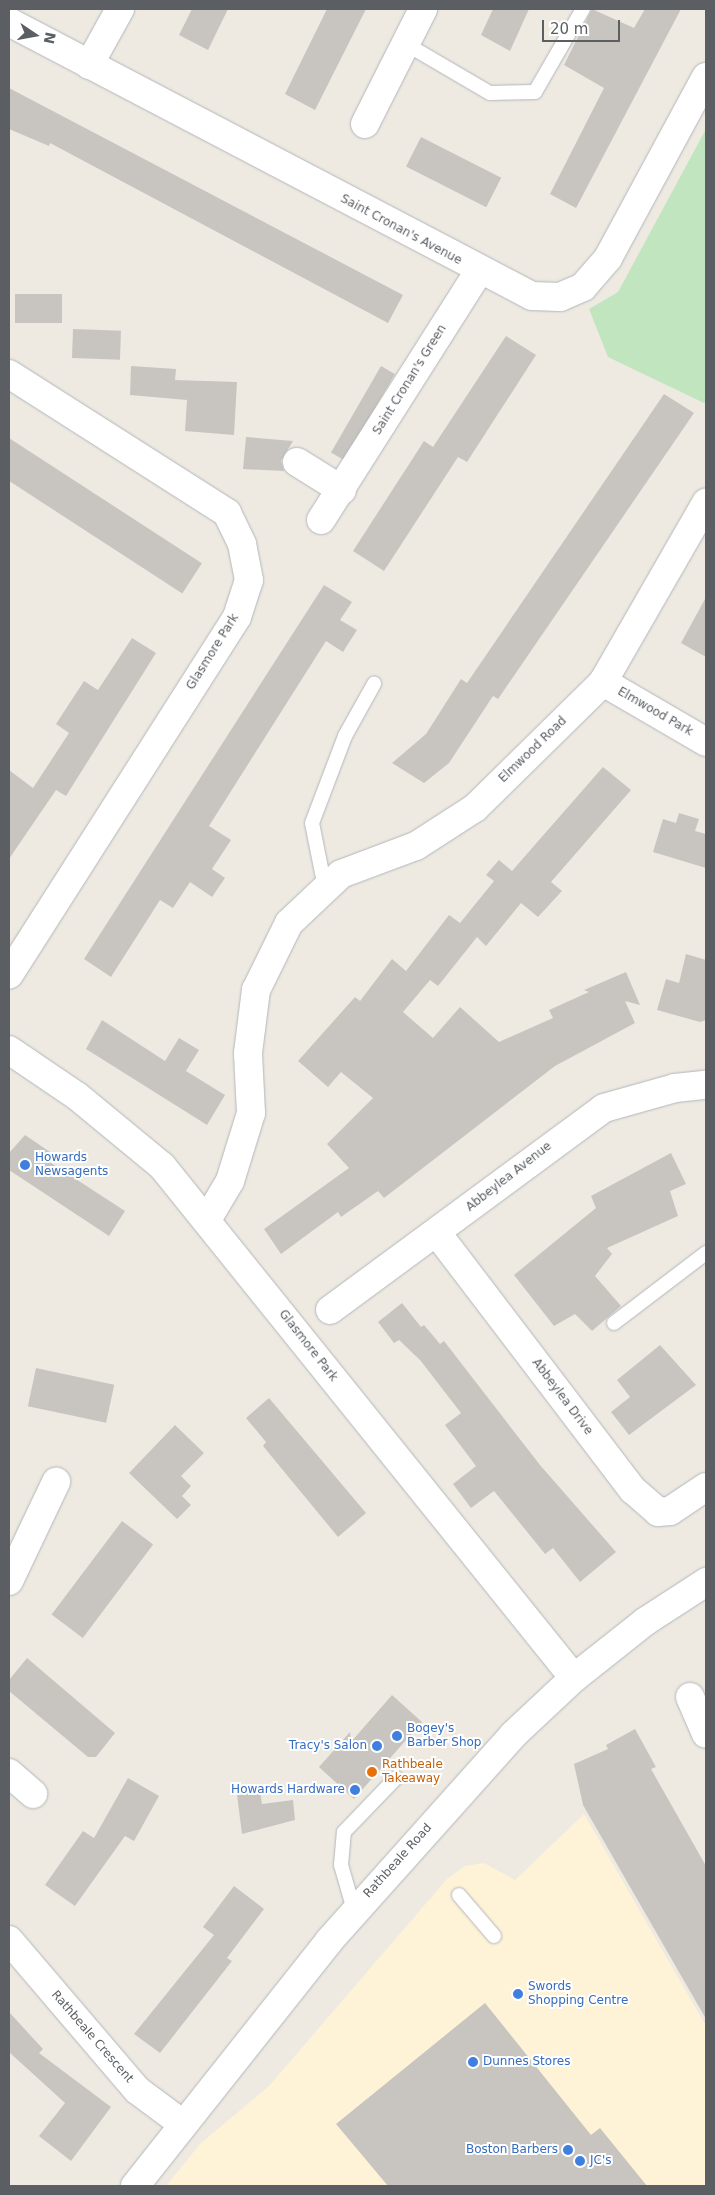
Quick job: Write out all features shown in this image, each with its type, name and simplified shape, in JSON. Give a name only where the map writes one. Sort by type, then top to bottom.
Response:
[{"type":"street","points":[[89,65],[120,9]]},
{"type":"street","points":[[365,124],[423,9]]},
{"type":"street","name":"Saint Cronan's Avenue","points":[[9,22],[479,271],[532,296],[560,297],[584,287],[608,258],[706,77]]},
{"type":"street","name":"Saint Cronan's Green","points":[[321,520],[342,490],[479,271]]},
{"type":"street","name":"Glasmore Park","points":[[9,374],[227,513],[242,544],[249,580],[237,617],[9,974]]},
{"type":"street","points":[[297,462],[342,490]]},
{"type":"street","name":"Elmwood Road","points":[[208,1218],[230,1181],[251,1113],[248,1053],[256,990],[289,923],[341,874],[416,846],[474,808],[603,682],[706,503]]},
{"type":"street","name":"Elmwood Park","points":[[603,682],[706,742]]},
{"type":"street","name":"Glasmore Park","points":[[9,1050],[77,1096],[162,1166],[208,1218],[574,1678]]},
{"type":"street","name":"Abbeylea Avenue","points":[[330,1310],[437,1233],[604,1108],[675,1088],[706,1085]]},
{"type":"street","name":"Abbeylea Drive","points":[[437,1233],[633,1490],[658,1512],[670,1511],[706,1487]]},
{"type":"street","points":[[9,1581],[56,1482]]},
{"type":"street","name":"Rathbeale Road","points":[[135,2186],[354,1910],[512,1735],[574,1678],[646,1621],[706,1582]]},
{"type":"street","points":[[690,1697],[706,1734]]},
{"type":"street","points":[[9,1773],[33,1794]]},
{"type":"street","name":"Rathbeale Crescent","points":[[9,1940],[137,2090],[183,2124]]},
{"type":"lane","points":[[406,44],[490,94],[535,92],[583,9]]},
{"type":"lane","points":[[325,888],[312,823],[345,736],[374,684]]},
{"type":"lane","points":[[614,1322],[706,1253]]},
{"type":"lane","points":[[354,1910],[342,1865],[344,1832],[396,1778]]},
{"type":"lane","points":[[459,1894],[494,1936]]},
{"type":"shaded area","name":"Swords Shopping Centre","points":[[584,1814],[706,2026],[706,2186],[166,2186],[200,2144],[269,2086],[447,1879],[465,1866],[484,1863],[515,1880]]},
{"type":"green space","points":[[706,129],[706,404],[608,357],[589,309],[618,292]]},
{"type":"building","points":[[192,9],[228,9],[208,50],[179,35]]},
{"type":"building","points":[[327,9],[366,9],[315,110],[285,94]]},
{"type":"building","points":[[493,9],[529,9],[510,51],[481,35]]},
{"type":"building","points":[[592,9],[634,28],[645,9],[681,9],[576,208],[550,194],[604,88],[564,65]]},
{"type":"building","points":[[9,88],[403,295],[388,323],[50,143],[49,146],[9,129]]},
{"type":"building","points":[[421,137],[501,178],[486,207],[406,166]]},
{"type":"building","points":[[15,294],[62,294],[62,323],[15,323]]},
{"type":"building","points":[[73,329],[121,331],[120,360],[72,358]]},
{"type":"building","points":[[506,336],[536,355],[467,462],[458,457],[384,571],[353,551],[424,441],[433,447]]},
{"type":"building","points":[[131,366],[176,369],[175,380],[237,382],[234,435],[185,431],[187,400],[130,395]]},
{"type":"building","points":[[381,366],[395,374],[345,461],[331,453]]},
{"type":"building","points":[[664,394],[694,413],[498,699],[493,696],[449,763],[424,783],[392,763],[426,734],[461,679],[467,683]]},
{"type":"building","points":[[246,437],[293,441],[281,461],[284,471],[243,469]]},
{"type":"building","points":[[9,438],[202,563],[182,593],[9,481]]},
{"type":"building","points":[[324,585],[352,602],[340,620],[357,630],[343,652],[326,641],[209,826],[231,840],[212,869],[225,878],[212,897],[190,882],[173,908],[160,900],[111,977],[84,959]]},
{"type":"building","points":[[706,597],[706,657],[681,643]]},
{"type":"building","points":[[132,638],[156,653],[66,796],[56,790],[9,859],[9,770],[33,788],[69,733],[56,724],[84,681],[98,690]]},
{"type":"building","points":[[603,767],[631,790],[551,882],[562,891],[538,917],[521,903],[486,946],[477,937],[438,986],[430,980],[403,1012],[433,1038],[460,1007],[499,1042],[553,1018],[549,1010],[589,992],[584,990],[626,972],[640,1005],[625,1001],[635,1023],[555,1066],[384,1198],[378,1191],[341,1217],[338,1212],[281,1254],[264,1229],[349,1168],[327,1144],[373,1098],[341,1072],[328,1087],[298,1061],[355,997],[360,1001],[392,959],[406,971],[449,915],[460,923],[494,881],[486,875],[499,860],[512,871]]},
{"type":"building","points":[[679,813],[699,819],[695,831],[706,834],[706,868],[653,852],[663,819],[676,823]]},
{"type":"building","points":[[686,954],[706,960],[706,1020],[700,1022],[657,1010],[666,979],[679,983]]},
{"type":"building","points":[[102,1020],[165,1061],[179,1038],[199,1050],[186,1071],[225,1095],[207,1125],[86,1049]]},
{"type":"building","points":[[25,1135],[50,1152],[45,1159],[125,1211],[109,1236],[9,1170],[9,1153]]},
{"type":"building","points":[[671,1153],[686,1184],[670,1191],[678,1216],[607,1248],[612,1254],[595,1276],[621,1306],[592,1331],[575,1314],[554,1326],[514,1275],[596,1208],[591,1196]]},
{"type":"building","points":[[402,1303],[421,1327],[424,1325],[440,1344],[444,1341],[540,1465],[616,1552],[580,1582],[553,1548],[545,1554],[494,1491],[471,1508],[453,1484],[476,1466],[445,1425],[461,1413],[420,1360],[399,1340],[394,1343],[378,1322]]},
{"type":"building","points":[[660,1345],[696,1385],[629,1435],[611,1412],[630,1397],[617,1380]]},
{"type":"building","points":[[36,1368],[114,1385],[106,1423],[28,1406]]},
{"type":"building","points":[[269,1398],[366,1513],[338,1537],[263,1446],[266,1442],[246,1418]]},
{"type":"building","points":[[175,1425],[204,1453],[181,1476],[191,1486],[182,1496],[191,1505],[177,1519],[129,1473]]},
{"type":"building","points":[[122,1521],[153,1544],[83,1638],[52,1614]]},
{"type":"building","points":[[27,1658],[115,1733],[96,1757],[88,1757],[9,1691],[9,1680]]},
{"type":"building","points":[[392,1695],[422,1722],[354,1799],[319,1767],[350,1732],[351,1742]]},
{"type":"building","points":[[635,1729],[656,1767],[651,1769],[706,1866],[706,2019],[583,1805],[574,1764],[608,1749],[606,1745]]},
{"type":"building","points":[[128,1778],[159,1796],[134,1841],[125,1836],[75,1906],[45,1885],[83,1831],[94,1838]]},
{"type":"building","points":[[259,1784],[262,1804],[293,1800],[295,1820],[242,1834],[236,1787]]},
{"type":"building","points":[[234,1886],[264,1909],[227,1958],[232,1961],[160,2053],[134,2034],[214,1935],[203,1927]]},
{"type":"building","name":"Dunnes Stores","points":[[485,2003],[591,2135],[600,2128],[647,2186],[388,2186],[336,2124]]},
{"type":"building","points":[[9,2012],[43,2049],[39,2053],[111,2107],[71,2161],[39,2136],[65,2103],[9,2052]]},
{"type":"place","name":"Howards Newsagents","points":[[25,1165]]},
{"type":"place","name":"Bogey's Barber Shop","points":[[397,1736]]},
{"type":"place","name":"Tracy's Salon","points":[[377,1746]]},
{"type":"place","name":"Rathbeale Takeaway","points":[[372,1772]]},
{"type":"place","name":"Howards Hardware","points":[[355,1790]]},
{"type":"place","name":"Swords Shopping Centre","points":[[518,1994]]},
{"type":"place","name":"Dunnes Stores","points":[[473,2062]]},
{"type":"place","name":"Boston Barbers","points":[[568,2150]]},
{"type":"place","name":"JC's","points":[[580,2161]]}]
